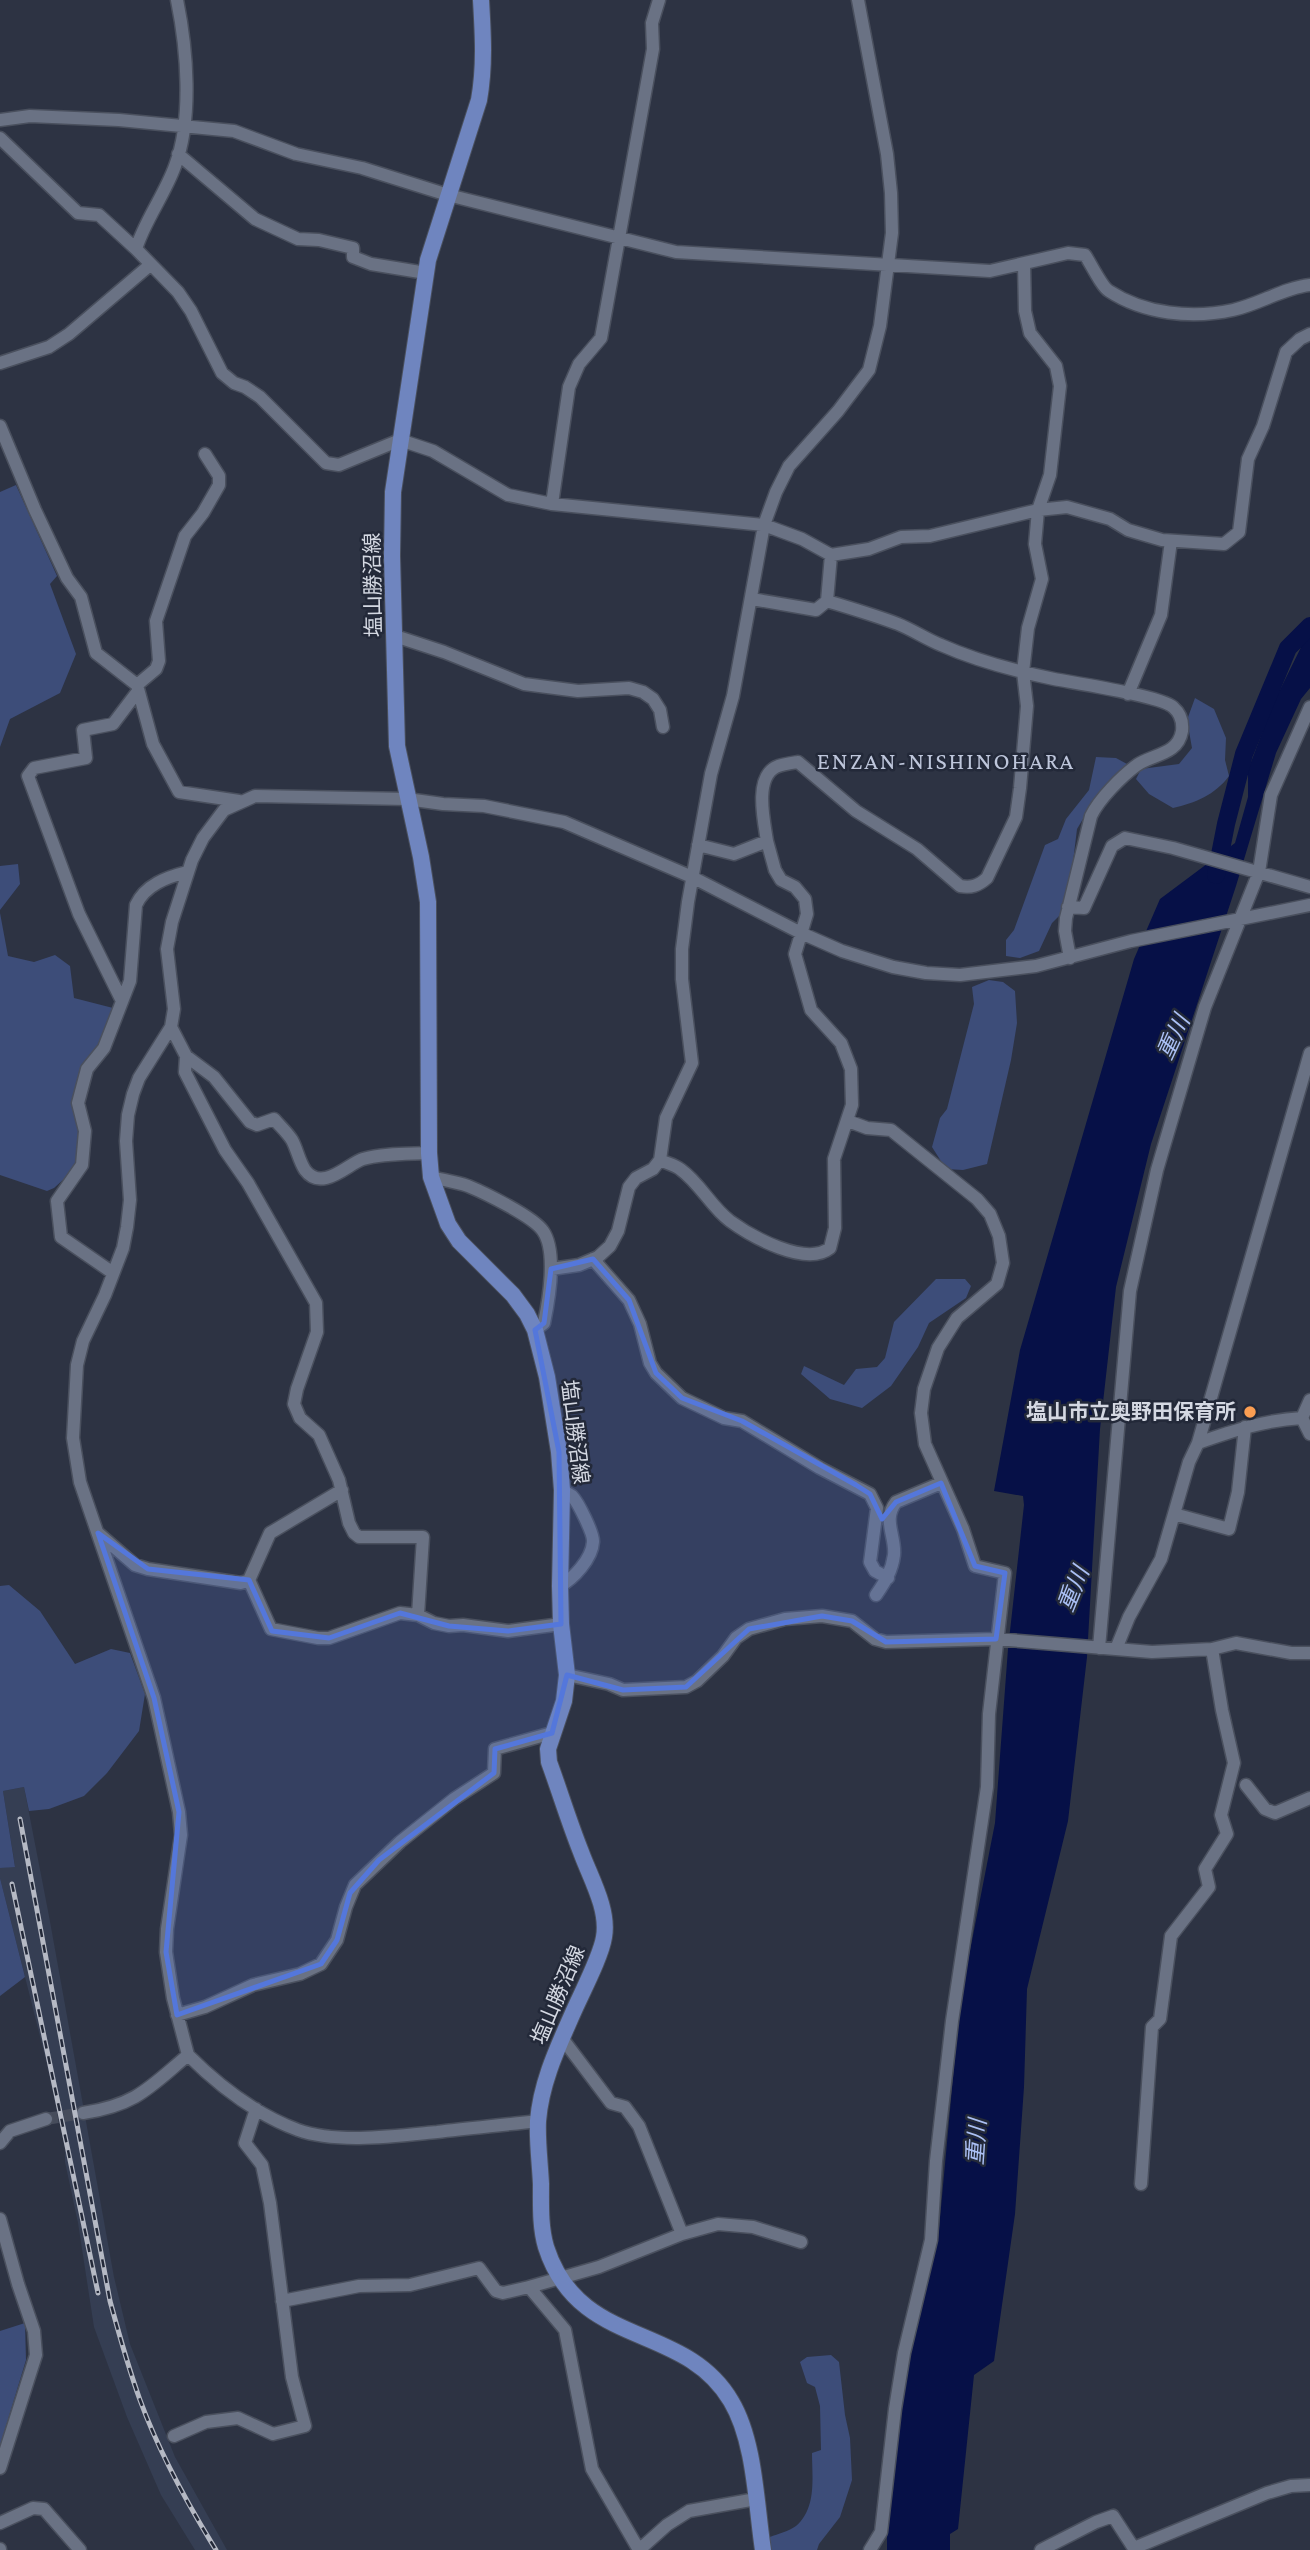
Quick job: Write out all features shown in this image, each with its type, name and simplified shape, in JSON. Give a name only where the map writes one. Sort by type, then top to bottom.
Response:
[{"type":"main road","name":"塩山勝沼線","points":[[481,0],[484,42],[482,81],[428,260],[393,492],[397,746],[428,902],[431,1177],[448,1224],[459,1241],[513,1295],[535,1330],[547,1377],[559,1452],[562,1490],[559,1586],[567,1675],[564,1701],[548,1748],[549,1762],[600,1897],[604,1937],[545,2081],[538,2121],[542,2222],[547,2247],[572,2294],[593,2313],[681,2354],[710,2375],[731,2401],[741,2424],[763,2550]]},
{"type":"street","points":[[136,249],[176,164],[184,126],[184,37],[177,0]]},
{"type":"street","points":[[552,503],[569,387],[579,364],[601,338],[653,49],[652,23],[659,0]]},
{"type":"street","points":[[551,1269],[579,1265],[593,1259],[610,1246],[618,1231],[629,1186],[636,1178],[653,1169],[660,1160],[667,1118],[692,1063],[682,979],[682,949],[711,774],[733,696],[764,525],[789,466],[838,411],[869,370],[880,326],[892,233],[891,193],[887,154],[858,0]]},
{"type":"street","points":[[0,120],[30,116],[119,120],[234,131],[296,154],[362,167],[448,195],[677,252],[990,271],[1068,253],[1085,256],[1106,290],[1157,312],[1185,314],[1232,310],[1293,287],[1310,285]]},
{"type":"street","points":[[0,138],[78,213],[99,215],[136,249],[178,292],[191,311],[222,373],[260,397],[326,463],[339,465],[400,440],[433,451],[508,495],[552,503],[764,525],[802,539],[831,555],[869,549],[901,537],[930,536],[1038,510],[1067,507],[1110,519],[1128,530],[1171,541],[1224,544],[1239,532],[1248,460],[1263,426],[1286,352],[1310,334]]},
{"type":"street","points":[[178,154],[255,219],[298,239],[319,240],[353,248],[353,257],[371,264],[426,273]]},
{"type":"street","points":[[660,1160],[680,1169],[729,1220],[771,1244],[813,1255],[823,1254],[830,1248],[833,1241],[834,1159],[852,1105],[851,1069],[841,1043],[811,1010],[795,954],[807,914],[805,899],[795,887],[781,880],[775,870],[767,841],[762,800],[766,776],[776,766],[798,762],[856,811],[917,849],[953,882],[968,888],[987,878],[1016,817],[1027,706],[1023,672],[1028,628],[1041,579],[1035,544],[1038,510],[1050,475],[1060,386],[1056,366],[1030,333],[1024,264]]},
{"type":"street","points":[[0,363],[50,347],[150,265]]},
{"type":"street","points":[[0,426],[67,578],[81,597],[96,653],[137,688],[153,744],[179,792],[239,801]]},
{"type":"street","points":[[122,1001],[79,914],[28,776],[34,768],[86,758],[83,730],[113,724],[137,688],[156,669],[159,661],[156,621],[185,536],[203,513],[219,485],[219,476],[205,454]]},
{"type":"street","points":[[1128,694],[1161,615],[1171,541]]},
{"type":"street","points":[[752,599],[816,610],[827,601],[831,555]]},
{"type":"street","points":[[827,601],[900,625],[966,654],[1023,672],[1171,705],[1178,713],[1182,722],[1178,741],[1169,751],[1138,764],[1097,803],[1091,816],[1065,931],[1070,958]]},
{"type":"street","points":[[395,636],[464,659],[524,684],[578,691],[629,688],[643,692],[653,699],[660,710],[663,727]]},
{"type":"street","points":[[1099,1648],[1130,1291],[1157,1170],[1205,1007],[1257,871],[1271,795],[1310,707]]},
{"type":"street","points":[[538,2121],[398,2136],[345,2138],[300,2130],[256,2109],[216,2082],[188,2055],[177,2015],[166,1952],[181,1835],[179,1812],[154,1698],[80,1482],[73,1437],[74,1398],[77,1364],[83,1341],[123,1248],[130,1200],[126,1141],[132,1094],[171,1027],[174,1009],[167,949],[172,922],[187,872],[213,822],[224,810],[239,801],[255,796],[274,796],[407,799],[484,806],[564,822],[692,877],[842,951],[892,967],[926,973],[960,975],[1036,966],[1131,941],[1310,905]]},
{"type":"street","points":[[1069,907],[1084,908],[1112,846],[1125,838],[1173,848],[1310,887]]},
{"type":"street","points":[[698,845],[734,854],[767,841]]},
{"type":"street","points":[[113,1273],[61,1237],[57,1201],[82,1165],[85,1131],[79,1103],[87,1069],[104,1048],[130,981],[136,905],[140,898],[169,876],[187,872]]},
{"type":"street","points":[[171,1027],[186,1056],[214,1077],[250,1122],[257,1125],[274,1119],[292,1140],[305,1170],[313,1177],[332,1177],[360,1159],[388,1154],[429,1153]]},
{"type":"street","points":[[1116,1649],[1129,1616],[1161,1559],[1189,1462],[1198,1443],[1310,1053]]},
{"type":"street","points":[[186,1056],[185,1072],[225,1150],[248,1183],[316,1303],[317,1332],[294,1404],[300,1418],[319,1436],[342,1490],[349,1523],[359,1537],[423,1537],[418,1615]]},
{"type":"street","points":[[848,1121],[867,1128],[891,1130],[977,1199],[990,1214],[999,1236],[1003,1263],[997,1284],[957,1318],[937,1348],[924,1389],[920,1413],[925,1444],[963,1529],[975,1566],[1005,1573],[989,1714],[987,1787],[950,2034],[936,2161],[931,2240],[904,2353],[881,2532],[870,2550]]},
{"type":"street","points":[[431,1177],[468,1186],[533,1220],[544,1232],[551,1269],[544,1323],[535,1330]]},
{"type":"street","points":[[593,1259],[629,1300],[640,1324],[650,1363],[656,1373],[682,1398],[724,1418],[742,1421],[820,1468],[870,1494],[877,1508],[870,1562],[875,1571],[888,1578]]},
{"type":"street","points":[[1302,1418],[1310,1401]]},
{"type":"street","points":[[1198,1443],[1245,1427],[1302,1418]]},
{"type":"street","points":[[1302,1418],[1310,1434]]},
{"type":"street","points":[[1174,1514],[1229,1528],[1238,1492],[1245,1427]]},
{"type":"street","points":[[876,1595],[888,1578],[894,1553],[888,1517],[891,1509],[896,1502],[941,1483]]},
{"type":"street","points":[[98,1533],[135,1564],[148,1569],[241,1583],[249,1580],[270,1533],[342,1490]]},
{"type":"street","points":[[559,1586],[572,1580],[590,1553],[593,1542],[592,1533],[572,1497],[562,1490]]},
{"type":"street","points":[[249,1580],[271,1629],[318,1638],[329,1637],[400,1613],[418,1615],[434,1623],[449,1626],[463,1625],[508,1631],[561,1624]]},
{"type":"street","points":[[567,1675],[609,1684],[623,1690],[686,1687],[697,1681],[723,1656],[736,1638],[749,1629],[785,1619],[822,1616],[852,1621],[875,1639],[886,1642],[996,1639],[1152,1652],[1212,1649],[1236,1643],[1291,1653],[1310,1653]]},
{"type":"street","points":[[1141,2184],[1152,2027],[1160,2019],[1171,1936],[1209,1887],[1205,1869],[1227,1834],[1221,1815],[1234,1763],[1212,1649]]},
{"type":"street","points":[[177,2015],[205,2007],[253,1985],[300,1974],[321,1964],[337,1940],[350,1893],[379,1860],[454,1799],[494,1773],[495,1749],[552,1733]]},
{"type":"street","points":[[1246,1785],[1265,1809],[1275,1813],[1310,1798]]},
{"type":"street","points":[[562,2038],[611,2103],[625,2107],[639,2126],[682,2234]]},
{"type":"street","points":[[83,2113],[128,2102],[143,2093],[188,2055]]},
{"type":"street","points":[[174,2437],[206,2422],[238,2418],[273,2434],[305,2426],[292,2377],[270,2203],[262,2165],[245,2143],[256,2109]]},
{"type":"street","points":[[0,2143],[10,2131],[46,2119]]},
{"type":"street","points":[[0,2219],[34,2331],[36,2355],[0,2468]]},
{"type":"street","points":[[282,2301],[359,2286],[410,2285],[479,2268],[496,2291],[503,2293],[599,2267],[682,2234],[718,2224],[753,2227],[801,2242]]},
{"type":"street","points":[[529,2287],[565,2330],[592,2469],[639,2550],[667,2525],[690,2511],[710,2505],[756,2499]]},
{"type":"street","points":[[1041,2550],[1113,2516],[1135,2549],[1267,2493],[1291,2486],[1310,2485]]},
{"type":"street","points":[[0,2523],[33,2508],[44,2509],[80,2550]]},
{"type":"highlighted area","points":[[593,1259],[629,1300],[656,1373],[682,1398],[742,1421],[856,1485],[870,1494],[882,1519],[896,1502],[941,1483],[975,1566],[1005,1573],[996,1639],[886,1642],[852,1621],[822,1616],[749,1629],[686,1687],[623,1690],[567,1675],[552,1733],[495,1749],[494,1773],[379,1860],[350,1893],[337,1940],[321,1964],[177,2015],[166,1952],[179,1812],[154,1698],[98,1533],[148,1569],[249,1580],[272,1631],[329,1638],[400,1613],[449,1626],[508,1631],[561,1624],[559,1452],[535,1330],[544,1323],[551,1269]]},
{"type":"shaded area","points":[[16,485],[57,576],[50,584],[76,654],[60,693],[10,719],[0,747],[0,492]]},
{"type":"shaded area","points":[[1195,698],[1214,709],[1226,738],[1225,760],[1229,776],[1204,797],[1173,808],[1149,794],[1136,779],[1141,769],[1179,764],[1192,748],[1187,720]]},
{"type":"shaded area","points":[[1096,757],[1116,758],[1127,764],[1096,797],[1077,829],[1073,862],[1061,914],[1052,923],[1039,951],[1020,958],[1006,956],[1006,940],[1014,930],[1045,845],[1058,839],[1066,819],[1089,790]]},
{"type":"shaded area","points":[[18,864],[20,884],[0,910],[0,866]]},
{"type":"shaded area","points":[[0,913],[8,956],[34,962],[55,955],[70,966],[74,998],[113,1008],[102,1041],[81,1065],[73,1110],[82,1132],[75,1169],[47,1191],[0,1175]]},
{"type":"shaded area","points":[[989,980],[1003,982],[1015,991],[1017,1023],[1011,1060],[987,1164],[963,1170],[946,1169],[932,1147],[940,1118],[947,1109],[974,1004],[972,987]]},
{"type":"shaded area","points":[[936,1279],[965,1279],[971,1286],[966,1298],[929,1323],[918,1347],[891,1386],[862,1408],[830,1399],[801,1374],[804,1366],[844,1385],[856,1369],[877,1367],[885,1358],[894,1322]]},
{"type":"shaded area","points":[[9,1585],[40,1611],[75,1664],[111,1649],[130,1653],[145,1694],[139,1731],[107,1773],[84,1796],[49,1809],[29,1811],[24,1787],[3,1791],[15,1867],[0,1868],[0,1586]]},
{"type":"shaded area","points":[[24,1787],[114,2277],[130,2344],[175,2457],[227,2550],[195,2550],[161,2495],[127,2417],[94,2327],[78,2223],[65,2162],[65,2148],[46,2060],[0,1878],[0,1868],[15,1866],[3,1791]]},
{"type":"shaded area","points":[[0,1878],[25,1977],[0,1996]]},
{"type":"shaded area","points":[[25,2323],[26,2360],[0,2446],[0,2331]]},
{"type":"shaded area","points":[[831,2355],[839,2362],[850,2438],[852,2480],[840,2517],[817,2550],[768,2550],[770,2537],[787,2531],[803,2519],[812,2492],[812,2453],[821,2450],[820,2406],[815,2387],[807,2383],[800,2362],[807,2357]]},
{"type":"water","points":[[1310,629],[1310,688],[1301,699],[1276,753],[1236,886],[1151,1144],[1116,1287],[1100,1429],[1087,1657],[1068,1821],[1027,1989],[1024,2087],[1015,2214],[994,2361],[974,2375],[958,2529],[950,2534],[950,2550],[887,2550],[887,2516],[898,2402],[938,2240],[960,2002],[995,1823],[1008,1649],[1024,1505],[1023,1496],[994,1491],[1020,1350],[1134,959],[1160,899],[1235,843],[1248,797],[1248,770],[1273,704]]},
{"type":"waterway","name":"重川","points":[[1216,875],[1244,754],[1288,648],[1310,626]]},
{"type":"tunnel","points":[[46,2119],[83,2113]]},
{"type":"railway","points":[[20,1819],[110,2301],[132,2375],[156,2439],[174,2477],[216,2550]]},
{"type":"railway","points":[[12,1884],[98,2293]]},
{"type":"place","name":"塩山市立奥野田保育所","points":[[1250,1412]]},
{"type":"district","name":"ENZAN-NISHINOHARA","points":[[946,760]]}]
